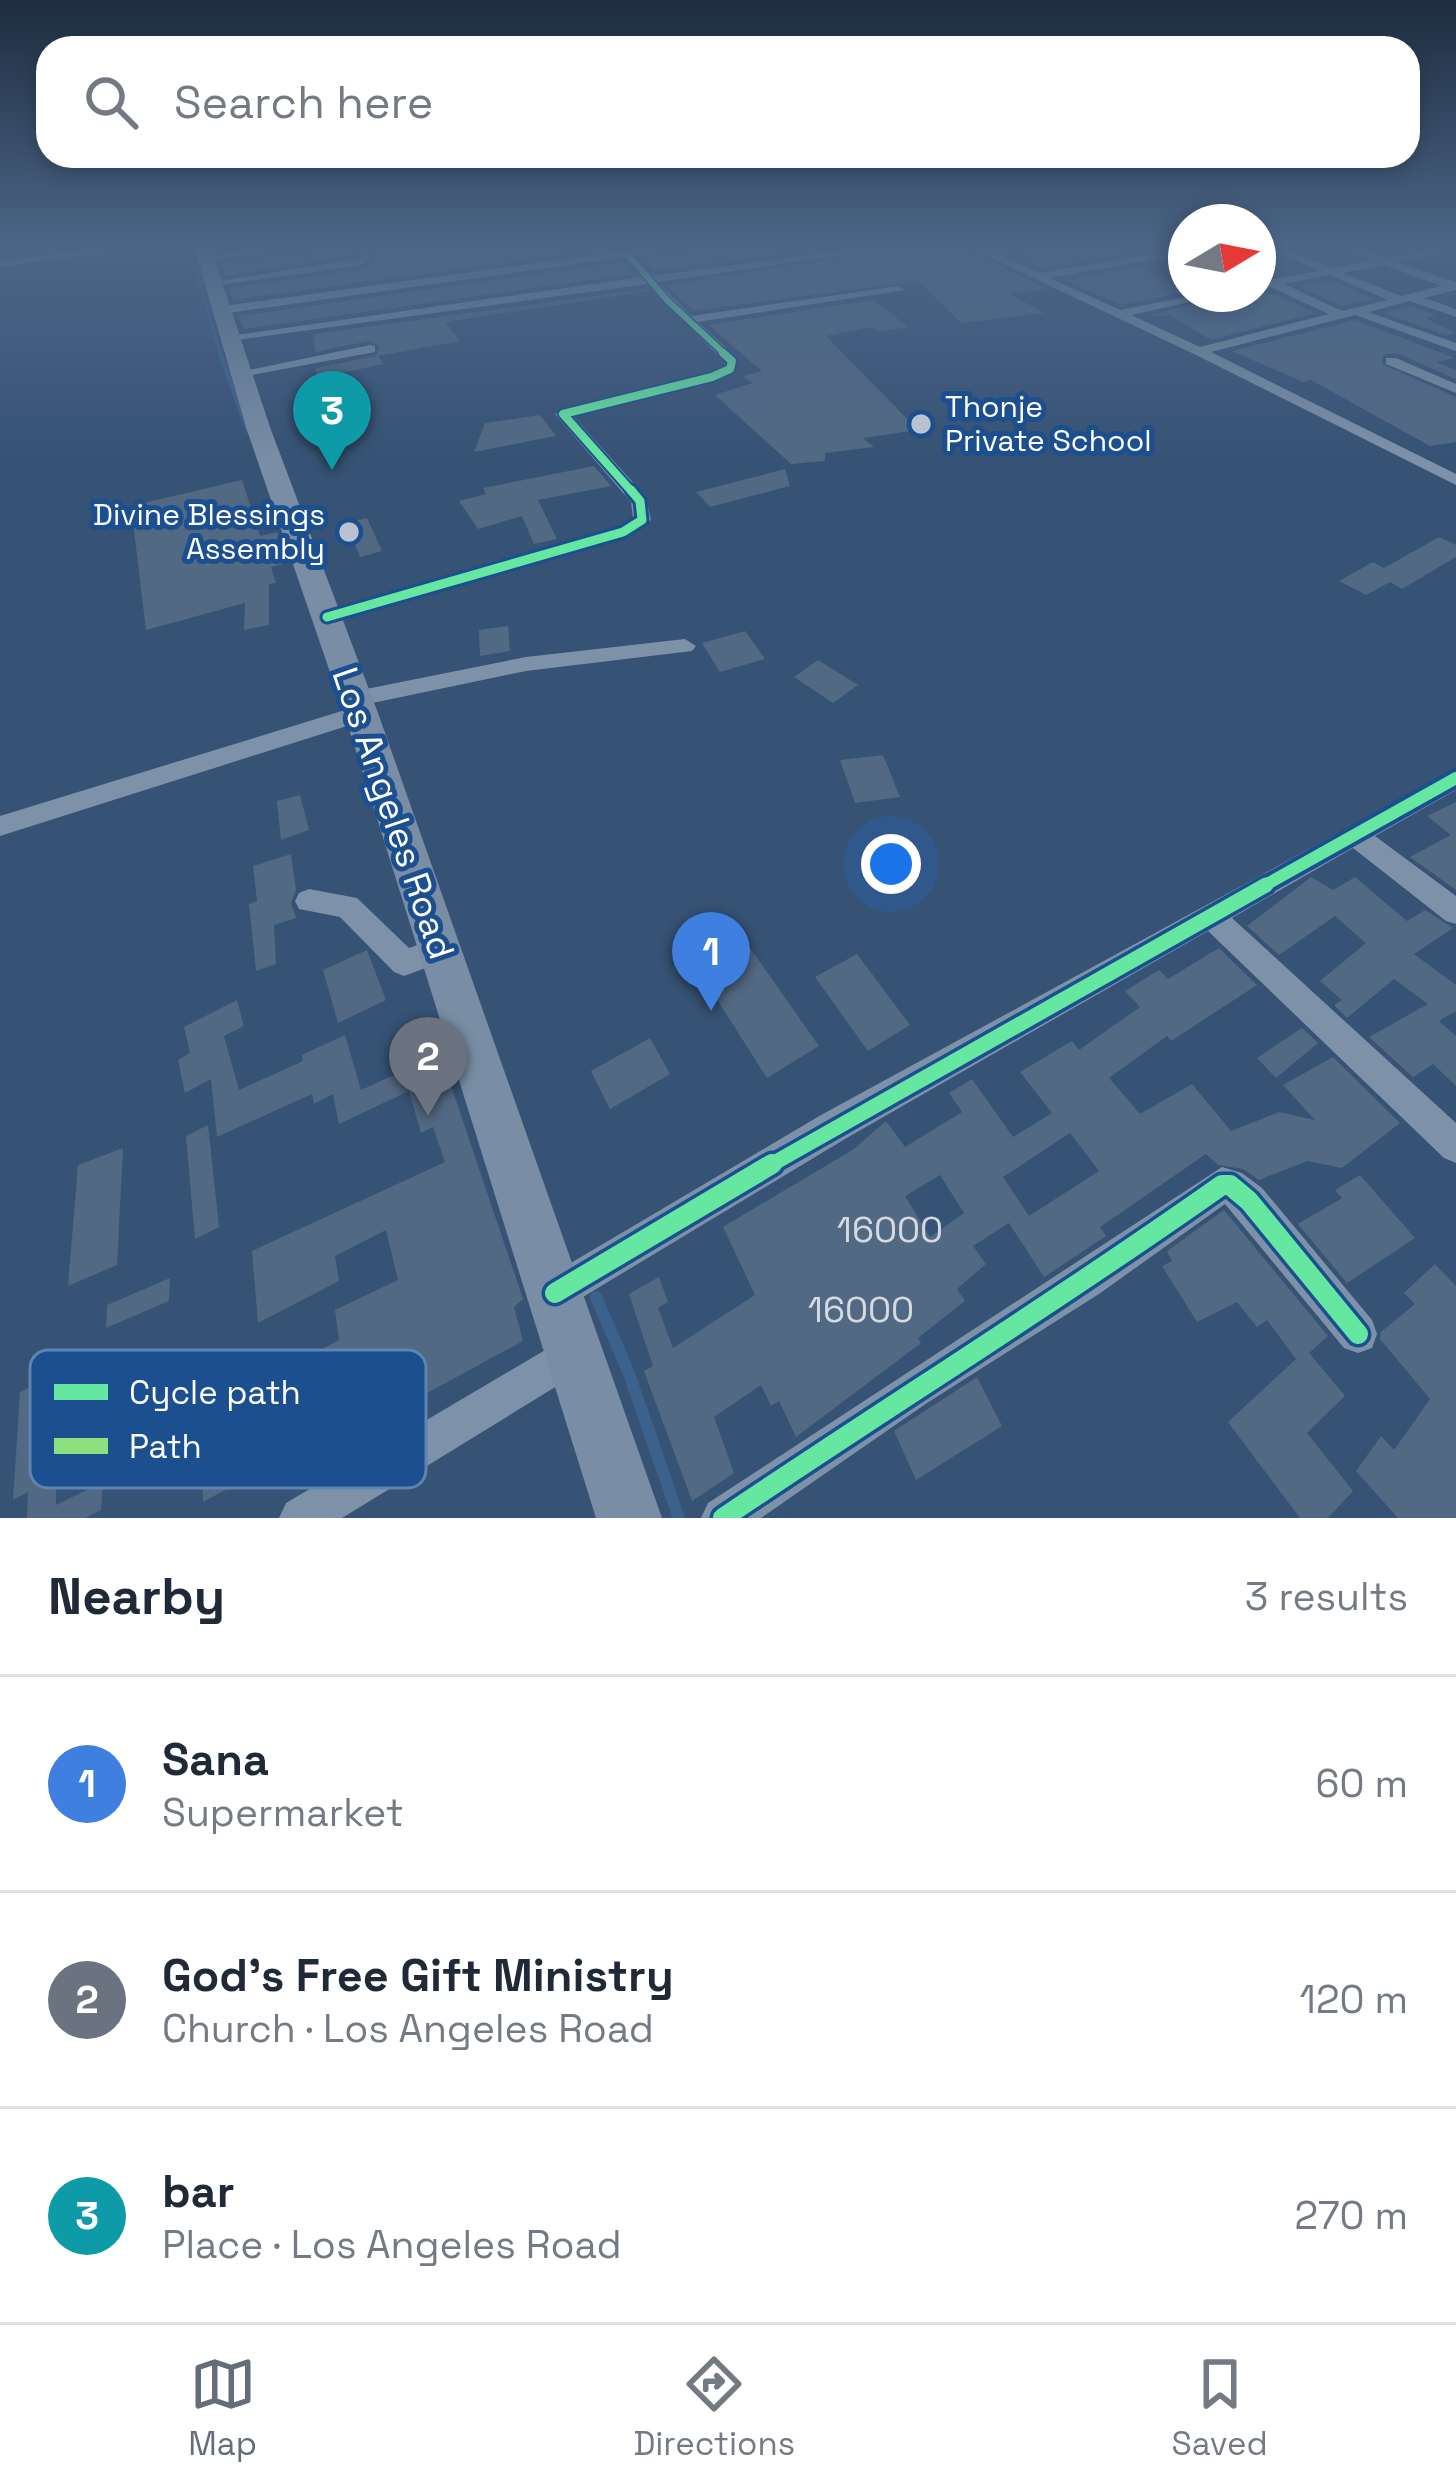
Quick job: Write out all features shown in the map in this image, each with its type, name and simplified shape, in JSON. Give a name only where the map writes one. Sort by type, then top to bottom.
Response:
[{"type":"main road","name":"Los Angeles Road","points":[[223,317],[629,1518]]},
{"type":"street","points":[[268,317],[370,349]]},
{"type":"street","points":[[327,617],[634,527],[645,512],[640,501],[562,414],[730,369],[733,361],[728,355],[686,317]]},
{"type":"street","points":[[689,320],[711,317]]},
{"type":"street","points":[[1123,317],[1456,479]]},
{"type":"street","points":[[1199,352],[1339,317]]},
{"type":"street","points":[[1359,317],[1456,347]]},
{"type":"street","points":[[1391,361],[1456,388]]},
{"type":"street","points":[[0,826],[358,706],[526,664],[685,646]]},
{"type":"street","points":[[555,1293],[833,1127],[1214,918],[1456,778]]},
{"type":"street","points":[[1356,836],[1456,912]]},
{"type":"street","points":[[309,901],[347,906],[404,963],[440,950]]},
{"type":"street","points":[[1214,918],[1456,1146]]},
{"type":"street","points":[[723,1518],[913,1389],[1086,1281],[1222,1185],[1230,1185],[1249,1201],[1358,1334]]},
{"type":"street","points":[[426,1443],[574,1354]]},
{"type":"street","points":[[301,1518],[351,1488]]},
{"type":"building","points":[[238,317],[330,317],[244,329]]},
{"type":"building","points":[[440,317],[479,317],[445,322],[460,341],[378,356],[384,364],[317,378],[316,368],[376,356],[380,346],[369,341],[315,352],[314,334]]},
{"type":"building","points":[[762,317],[895,317],[908,327],[878,332],[871,327],[826,336],[918,430],[863,438],[874,447],[825,453],[825,461],[791,464],[715,395],[752,383],[743,376],[762,371],[708,325]]},
{"type":"building","points":[[955,317],[1012,317],[961,323]]},
{"type":"building","points":[[1173,317],[1301,317],[1211,340]]},
{"type":"building","points":[[1394,317],[1429,317],[1425,318],[1456,333],[1446,335]]},
{"type":"building","points":[[1355,320],[1455,358],[1436,362],[1456,370],[1456,379],[1396,353],[1383,355],[1382,364],[1456,397],[1456,442],[1430,446],[1311,380],[1303,382],[1232,351]]},
{"type":"building","points":[[540,415],[556,436],[474,452],[485,423]]},
{"type":"building","points":[[594,466],[611,486],[538,500],[557,539],[534,544],[522,516],[478,529],[459,501],[486,494],[483,488]]},
{"type":"building","points":[[785,469],[790,486],[710,507],[696,492]]},
{"type":"building","points":[[242,480],[260,536],[277,532],[288,563],[271,567],[276,583],[269,584],[269,625],[244,630],[245,603],[146,630],[131,506]]},
{"type":"building","points":[[367,518],[382,551],[360,557],[346,523]]},
{"type":"building","points":[[1439,537],[1456,545],[1456,557],[1402,589],[1390,582],[1366,595],[1339,581],[1373,562],[1384,568]]},
{"type":"building","points":[[508,626],[510,651],[480,656],[479,630]]},
{"type":"building","points":[[745,631],[765,659],[720,672],[702,643]]},
{"type":"building","points":[[818,660],[858,685],[833,703],[794,677]]},
{"type":"building","points":[[883,755],[900,797],[855,803],[840,760]]},
{"type":"building","points":[[300,795],[309,830],[281,840],[277,801]]},
{"type":"building","points":[[1456,802],[1456,890],[1410,857],[1451,835],[1427,816]]},
{"type":"building","points":[[291,854],[296,890],[291,903],[296,918],[274,925],[276,964],[256,971],[249,904],[257,901],[253,866]]},
{"type":"building","points":[[1311,877],[1333,890],[1355,877],[1407,921],[1425,910],[1453,928],[1414,954],[1456,985],[1456,1011],[1439,1021],[1456,1036],[1456,1086],[1433,1064],[1413,1077],[1369,1037],[1428,1004],[1394,979],[1347,1018],[1334,1005],[1342,1000],[1320,981],[1366,943],[1335,916],[1279,955],[1247,926]]},
{"type":"building","points":[[743,938],[819,1046],[767,1078],[695,965]]},
{"type":"building","points":[[1219,948],[1257,985],[1171,1041],[1167,1036],[1109,1078],[1140,1114],[1192,1084],[1231,1131],[1279,1112],[1315,1120],[1283,1085],[1333,1057],[1400,1123],[1342,1168],[1307,1161],[1259,1180],[1243,1169],[1218,1165],[1206,1154],[1100,1227],[1106,1236],[1044,1277],[1009,1223],[973,1246],[986,1264],[957,1289],[965,1301],[918,1338],[921,1343],[796,1437],[779,1401],[771,1406],[761,1385],[714,1417],[734,1473],[692,1501],[644,1371],[653,1366],[629,1294],[659,1277],[668,1302],[658,1308],[673,1348],[755,1295],[723,1227],[854,1149],[886,1121],[905,1147],[962,1112],[949,1093],[972,1079],[1013,1137],[1052,1113],[1020,1072],[1072,1041],[1079,1050],[1140,1007],[1125,991],[1159,970],[1168,979]],"holes":[[[1070,1133],[1099,1171],[1029,1216],[1003,1177]],[[940,1175],[964,1213],[930,1237],[905,1196]]]},
{"type":"building","points":[[367,950],[386,1000],[338,1023],[323,970]]},
{"type":"building","points":[[857,954],[910,1025],[868,1051],[815,977]]},
{"type":"building","points":[[237,1000],[244,1026],[224,1036],[239,1090],[303,1061],[302,1055],[345,1035],[361,1090],[414,1066],[407,1040],[432,1029],[523,1299],[514,1307],[523,1341],[426,1394],[426,1350],[320,1350],[339,1340],[335,1310],[398,1280],[386,1230],[335,1256],[339,1281],[258,1323],[252,1251],[445,1162],[433,1127],[421,1133],[409,1091],[339,1124],[333,1094],[314,1104],[312,1094],[217,1137],[211,1079],[185,1093],[178,1060],[190,1053],[184,1027]]},
{"type":"building","points":[[1302,1028],[1318,1043],[1276,1078],[1257,1058]]},
{"type":"building","points":[[650,1038],[670,1074],[610,1109],[591,1071]]},
{"type":"building","points":[[208,1125],[219,1227],[195,1239],[186,1136]]},
{"type":"building","points":[[123,1148],[117,1265],[68,1286],[78,1165]]},
{"type":"building","points":[[1360,1175],[1415,1238],[1347,1283],[1298,1224],[1342,1198],[1335,1190]]},
{"type":"building","points":[[1224,1210],[1328,1336],[1309,1353],[1345,1396],[1307,1433],[1353,1491],[1328,1518],[1300,1518],[1228,1422],[1296,1359],[1267,1320],[1257,1327],[1237,1302],[1197,1322],[1162,1266],[1172,1261],[1167,1251]]},
{"type":"building","points":[[1435,1264],[1456,1286],[1456,1518],[1398,1518],[1356,1471],[1381,1436],[1394,1450],[1430,1399],[1380,1339],[1381,1332],[1415,1304],[1404,1293]]},
{"type":"building","points":[[170,1278],[169,1301],[106,1328],[107,1305]]},
{"type":"building","points":[[977,1377],[1002,1426],[916,1480],[894,1431]]},
{"type":"building","points":[[30,1387],[30,1488],[56,1488],[56,1505],[91,1488],[103,1488],[101,1510],[85,1518],[27,1518],[28,1492],[13,1500],[20,1392]]},
{"type":"building","points":[[203,1488],[229,1488],[203,1502]]},
{"type":"waterway","points":[[210,317],[221,355]]},
{"type":"waterway","points":[[221,355],[248,431]]},
{"type":"waterway","points":[[596,1297],[628,1371],[679,1518]]},
{"type":"cycle path","points":[[327,617],[623,532],[642,520],[640,501],[563,414],[730,369],[732,361],[685,317]]},
{"type":"cycle path","points":[[555,1293],[833,1127],[1456,778]]},
{"type":"cycle path","points":[[723,1518],[913,1389],[1086,1281],[1222,1185],[1230,1185],[1249,1201],[1358,1334]]},
{"type":"place","name":"Thonje Private School","points":[[921,424]]},
{"type":"place","name":"bar","points":[[332,470]]},
{"type":"place","name":"Divine Blessings Assembly","points":[[349,532]]},
{"type":"place","name":"Sana","points":[[711,1011]]},
{"type":"place","name":"God's Free Gift Ministry","points":[[428,1116]]}]
